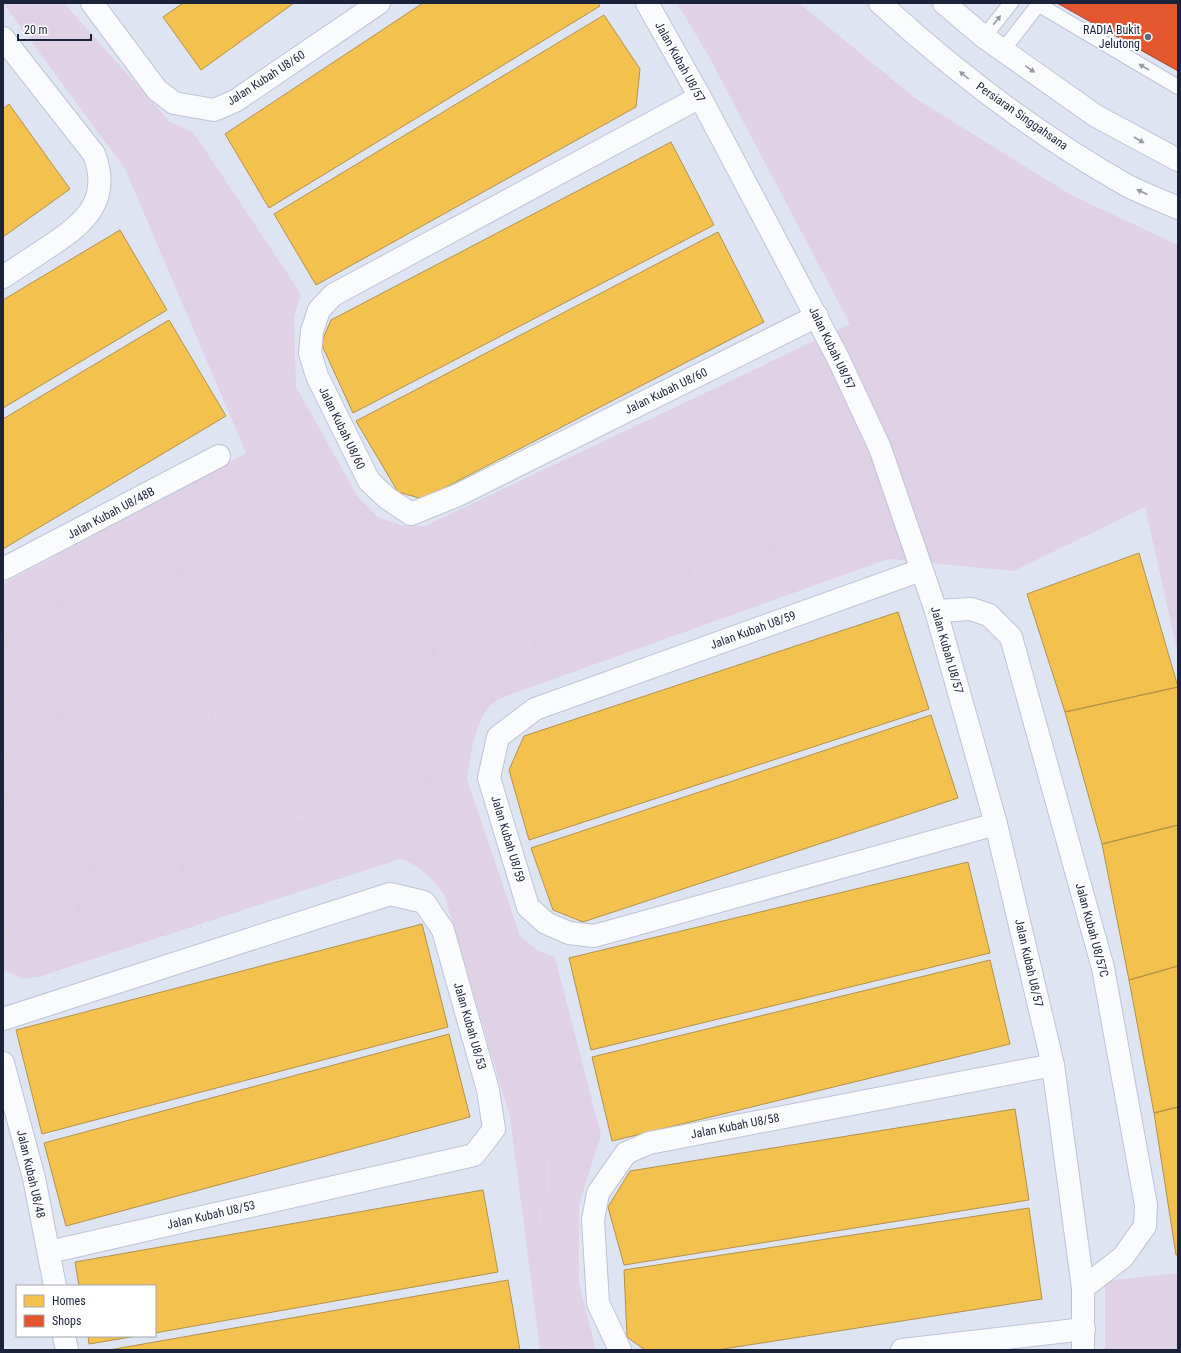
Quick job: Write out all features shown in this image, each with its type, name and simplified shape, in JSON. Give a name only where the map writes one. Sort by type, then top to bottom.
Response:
[{"type":"street","name":"Jalan Kubah U8/60","points":[[92,3],[157,90],[174,103],[214,110],[235,101],[379,3]]},
{"type":"street","name":"Jalan Kubah U8/57","points":[[647,3],[700,97],[817,316],[880,448],[936,611],[996,824],[1053,1065],[1084,1288],[1084,1340]]},
{"type":"street","name":"Persiaran Singgahsana","points":[[880,3],[967,78],[1063,146],[1129,186],[1178,208]]},
{"type":"street","points":[[944,3],[984,36],[1096,116],[1178,160]]},
{"type":"street","points":[[3,38],[94,154],[99,168],[100,187],[95,204],[85,220],[68,234],[3,277]]},
{"type":"street","name":"Jalan Kubah U8/60","points":[[700,97],[333,295],[319,310],[312,331],[310,352],[317,376],[369,481],[387,498],[411,514],[458,495],[817,316]]},
{"type":"street","name":"Jalan Kubah U8/48B","points":[[3,569],[219,456]]},
{"type":"street","name":"Jalan Kubah U8/59","points":[[921,570],[535,709],[498,737],[489,778],[528,906],[546,923],[552,926],[569,933],[594,936],[996,824]]},
{"type":"street","name":"Jalan Kubah U8/57C","points":[[936,611],[971,609],[989,615],[1011,638],[1103,968],[1146,1205],[1145,1226],[1123,1257],[1084,1288]]},
{"type":"street","name":"Jalan Kubah U8/53","points":[[3,1019],[390,894],[424,902],[443,930],[488,1090],[494,1129],[474,1155],[49,1252]]},
{"type":"street","name":"Jalan Kubah U8/48","points":[[3,1063],[34,1178],[55,1285]]},
{"type":"street","name":"Jalan Kubah U8/58","points":[[620,1350],[598,1304],[593,1220],[598,1193],[626,1152],[650,1142],[1053,1065]]},
{"type":"street","points":[[64,1337],[67,1350]]},
{"type":"street","points":[[902,1350],[1084,1340]]},
{"type":"lane","points":[[984,36],[1011,3]]},
{"type":"lane","points":[[1003,50],[1037,4],[1178,87]]},
{"type":"path","points":[[36,3],[151,164],[346,558],[379,640],[401,704],[410,722],[432,784],[521,1009],[543,1141],[545,1259],[568,1350]]},
{"type":"path","points":[[759,442],[784,443],[806,487],[806,501],[789,534],[744,568],[721,580],[710,581],[652,567],[638,569],[629,575],[617,592],[586,621],[564,638],[486,666],[451,664],[433,654],[467,557],[512,537],[542,528],[579,522],[602,515],[698,454],[729,444],[759,442]]},
{"type":"path","points":[[151,657],[219,456]]},
{"type":"path","points":[[671,472],[690,525],[689,576]]},
{"type":"path","points":[[512,537],[522,577]]},
{"type":"path","points":[[772,547],[824,605]]},
{"type":"path","points":[[28,556],[101,665]]},
{"type":"path","points":[[410,558],[433,654],[451,699],[410,722]]},
{"type":"path","points":[[551,573],[565,580],[564,593],[551,605],[507,616],[485,608],[487,592],[497,580],[522,577],[551,573]]},
{"type":"path","points":[[529,610],[536,649]]},
{"type":"path","points":[[213,717],[379,640]]},
{"type":"path","points":[[134,656],[151,657],[172,665],[191,678],[205,696],[213,717],[215,739],[211,760],[201,779],[191,792],[178,801],[164,808],[137,813],[111,809],[90,798],[73,780],[62,759],[59,735],[61,717],[69,695],[83,678],[101,665],[117,659],[134,656]]},
{"type":"path","points":[[3,697],[61,717]]},
{"type":"path","points":[[326,915],[401,704]]},
{"type":"path","points":[[3,761],[59,735]]},
{"type":"path","points":[[3,935],[78,909],[146,881],[301,823],[328,807],[357,778],[378,767],[408,773],[432,784]]},
{"type":"path","points":[[201,779],[350,845]]},
{"type":"path","points":[[3,790],[8,802],[32,831],[58,852],[91,869],[112,875],[146,881]]},
{"type":"path","points":[[164,808],[209,952]]},
{"type":"path","points":[[46,1005],[111,809]]},
{"type":"shaded area","points":[[3,3],[64,3],[170,122],[193,132],[301,294],[294,317],[296,387],[358,497],[379,518],[401,525],[425,526],[850,324],[708,55],[677,3],[799,3],[915,98],[1071,195],[1178,245],[1178,654],[1145,507],[1014,571],[888,559],[509,695],[494,703],[485,712],[474,741],[467,779],[520,936],[539,951],[555,957],[601,1135],[579,1205],[579,1283],[596,1350],[540,1350],[510,1117],[444,894],[430,877],[419,868],[400,859],[38,977],[23,979],[3,970],[3,584],[246,453],[125,169]]},
{"type":"shaded area","points":[[1178,1273],[1178,1350],[1105,1350],[1105,1281]]},
{"type":"building: Homes","points":[[183,3],[294,3],[201,70],[163,17]]},
{"type":"building: Homes","points":[[423,3],[598,3],[600,6],[269,208],[225,134]]},
{"type":"building: Homes","points":[[604,15],[640,69],[636,107],[316,285],[274,214]]},
{"type":"building: Homes","points":[[9,104],[70,189],[3,237],[3,109]]},
{"type":"building: Homes","points":[[671,142],[714,225],[353,413],[321,343],[331,320]]},
{"type":"building: Homes","points":[[120,230],[167,310],[3,408],[3,300]]},
{"type":"building: Homes","points":[[718,232],[764,322],[423,499],[398,492],[356,421]]},
{"type":"building: Homes","points":[[169,320],[226,416],[3,549],[3,419]]},
{"type":"building: Homes","points":[[1139,553],[1178,687],[1065,712],[1027,594]]},
{"type":"building: Homes","points":[[898,612],[929,709],[529,840],[509,770],[524,736]]},
{"type":"building: Homes","points":[[1178,687],[1178,825],[1102,844],[1065,712]]},
{"type":"building: Homes","points":[[931,715],[958,798],[583,922],[553,910],[531,848]]},
{"type":"building: Homes","points":[[1178,825],[1178,966],[1129,980],[1102,844]]},
{"type":"building: Homes","points":[[968,862],[990,953],[591,1050],[569,958]]},
{"type":"building: Homes","points":[[422,924],[448,1027],[42,1134],[16,1030]]},
{"type":"building: Homes","points":[[990,960],[1010,1044],[612,1141],[592,1057]]},
{"type":"building: Homes","points":[[1178,966],[1178,1107],[1154,1113],[1129,980]]},
{"type":"building: Homes","points":[[449,1034],[470,1117],[66,1226],[44,1143]]},
{"type":"building: Homes","points":[[1178,1107],[1178,1255],[1176,1255],[1154,1113]]},
{"type":"building: Homes","points":[[1015,1109],[1029,1200],[624,1265],[608,1207],[630,1171]]},
{"type":"building: Homes","points":[[483,1190],[498,1272],[156,1333],[156,1285],[79,1285],[75,1262]]},
{"type":"building: Homes","points":[[1029,1208],[1042,1299],[717,1350],[645,1350],[627,1337],[624,1270]]},
{"type":"building: Homes","points":[[508,1280],[520,1350],[109,1350]]},
{"type":"building: Homes","points":[[88,1337],[131,1337],[89,1344]]},
{"type":"building: Shops","name":"RADIA Bukit Jelutong","points":[[1057,3],[1178,3],[1178,71]]},
{"type":"place","name":"RADIA Bukit Jelutong","points":[[1148,37]]}]
